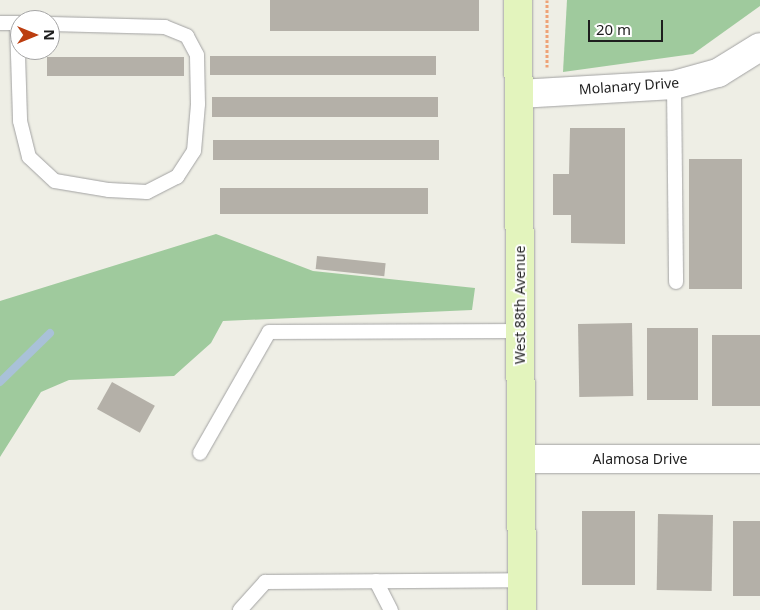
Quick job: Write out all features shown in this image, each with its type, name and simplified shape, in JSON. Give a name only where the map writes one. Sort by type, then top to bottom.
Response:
[{"type":"street","name":"West 88th Avenue","points":[[518,0],[522,610]]},
{"type":"street","name":"Molanary Drive","points":[[519,94],[674,85],[718,73],[760,47]]},
{"type":"street","name":"Alamosa Drive","points":[[521,459],[760,459]]},
{"type":"lane","points":[[19,60],[20,121],[29,158],[55,181],[109,190],[147,192],[177,177],[194,151],[198,104],[197,55],[187,36],[165,27],[60,24]]},
{"type":"lane","points":[[674,85],[676,282]]},
{"type":"lane","points":[[200,453],[269,332],[520,330]]},
{"type":"lane","points":[[240,610],[264,582],[522,580]]},
{"type":"lane","points":[[376,581],[391,610]]},
{"type":"green space","points":[[567,0],[760,0],[760,6],[693,54],[563,72]]},
{"type":"green space","points":[[216,234],[313,271],[475,288],[472,310],[223,321],[211,343],[174,376],[69,380],[41,392],[0,457],[0,301]]},
{"type":"building","points":[[270,0],[479,0],[479,31],[270,31]]},
{"type":"building","points":[[210,56],[436,56],[436,75],[210,75]]},
{"type":"building","points":[[60,57],[184,57],[184,76],[47,76],[47,60],[60,60]]},
{"type":"building","points":[[212,97],[438,97],[438,117],[212,117]]},
{"type":"building","points":[[570,128],[625,128],[625,244],[571,243],[571,215],[553,215],[553,174],[569,174]]},
{"type":"building","points":[[213,140],[439,140],[439,160],[213,160]]},
{"type":"building","points":[[689,159],[742,159],[742,289],[689,289]]},
{"type":"building","points":[[220,188],[428,188],[428,214],[220,214]]},
{"type":"building","points":[[317,256],[386,263],[384,276],[316,269]]},
{"type":"building","points":[[632,323],[633,396],[579,397],[578,324]]},
{"type":"building","points":[[647,328],[698,328],[698,400],[647,400]]},
{"type":"building","points":[[712,335],[760,335],[760,406],[712,406]]},
{"type":"building","points":[[112,382],[155,406],[140,433],[97,409]]},
{"type":"building","points":[[582,511],[635,511],[635,585],[582,585]]},
{"type":"building","points":[[658,514],[713,515],[712,591],[657,590]]},
{"type":"building","points":[[733,521],[760,521],[760,596],[733,596]]},
{"type":"waterway","points":[[0,382],[50,333]]}]
